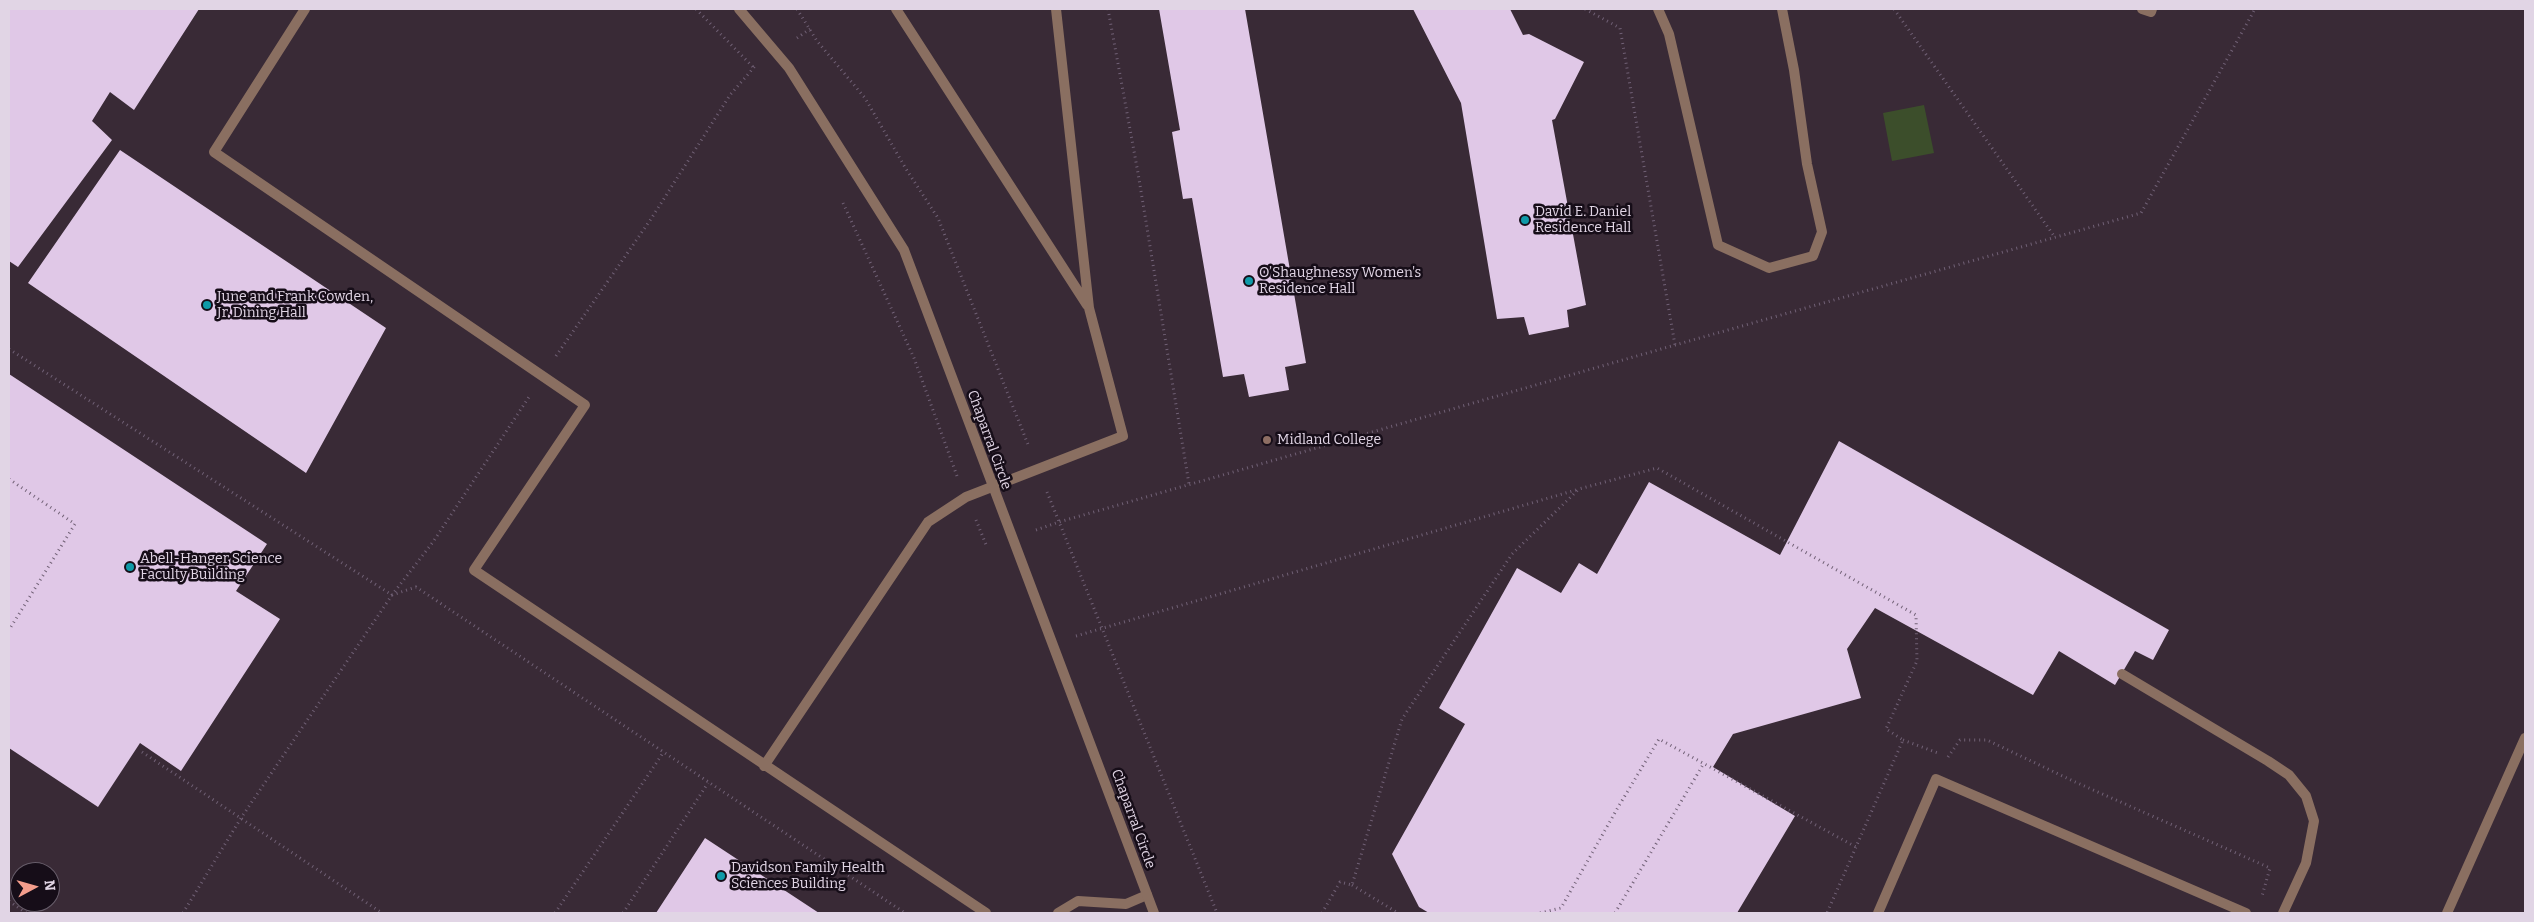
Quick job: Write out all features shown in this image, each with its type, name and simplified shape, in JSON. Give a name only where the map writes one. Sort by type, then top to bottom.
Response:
[{"type":"street","points":[[305,9],[214,152],[585,405],[474,570],[986,913]]},
{"type":"street","name":"Chaparral Circle","points":[[739,9],[789,68],[904,250],[992,489],[1154,913]]},
{"type":"street","points":[[896,9],[1088,308]]},
{"type":"street","points":[[764,766],[928,522],[966,498],[1124,436],[1088,308],[1056,9]]},
{"type":"street","points":[[1658,9],[1669,34],[1718,245],[1769,268],[1813,256],[1822,232],[1807,164],[1794,70],[1782,9]]},
{"type":"street","points":[[2142,9],[2151,12],[2152,9]]},
{"type":"street","points":[[2122,674],[2268,760],[2289,776],[2306,796],[2314,822],[2306,862],[2284,911]]},
{"type":"street","points":[[2447,913],[2525,738]]},
{"type":"street","points":[[1878,913],[1936,779],[2246,913]]},
{"type":"street","points":[[1058,913],[1078,901],[1126,904],[1147,895]]},
{"type":"path","points":[[696,9],[760,74]]},
{"type":"path","points":[[1108,9],[1138,172],[1189,484]]},
{"type":"path","points":[[1585,9],[1620,28],[1675,345]]},
{"type":"path","points":[[1894,9],[2054,236]]},
{"type":"path","points":[[1012,540],[1059,522],[1189,484],[2054,236],[2141,213],[2255,9]]},
{"type":"path","points":[[183,913],[241,818],[392,596],[433,542],[543,375],[652,219],[730,95],[759,61],[810,29]]},
{"type":"path","points":[[841,199],[914,358],[946,450],[990,552]]},
{"type":"path","points":[[9,349],[392,596]]},
{"type":"path","points":[[1052,645],[1100,628],[1657,468],[1916,615],[1917,661],[1886,729],[1903,740],[1948,758],[1960,740],[1987,740],[2073,782],[2270,868],[2262,898],[2284,911]]},
{"type":"path","points":[[9,480],[75,524],[9,630]]},
{"type":"path","points":[[1352,885],[1402,719],[1512,554],[1579,489]]},
{"type":"path","points":[[392,596],[416,587],[905,913]]},
{"type":"path","points":[[1540,913],[1561,908],[1617,808],[1659,739],[1856,847]]},
{"type":"path","points":[[1827,913],[1903,740]]},
{"type":"path","points":[[142,752],[382,913]]},
{"type":"path","points":[[555,913],[663,753]]},
{"type":"path","points":[[1615,913],[1704,763]]},
{"type":"path","points":[[623,913],[708,783]]},
{"type":"path","points":[[1322,913],[1340,882],[1352,885],[1398,913]]},
{"type":"path","points":[[9,901],[26,913]]},
{"type":"shaded area","name":"Midland College","points":[[9,9],[2525,9],[2525,913],[9,913]]},
{"type":"green space","points":[[1924,105],[1934,153],[1892,161],[1883,113]]},
{"type":"building","points":[[9,9],[199,9],[134,110],[110,92],[92,121],[112,140],[18,267],[9,261]]},
{"type":"building","name":"O’Shaughnessy Women's Residence Hall","points":[[1159,9],[1245,9],[1306,363],[1285,367],[1289,390],[1249,397],[1244,374],[1223,377],[1192,198],[1183,199],[1172,132],[1180,130]]},
{"type":"building","name":"David E. Daniel Residence Hall","points":[[1413,9],[1510,9],[1523,35],[1529,34],[1584,62],[1555,119],[1552,120],[1586,305],[1567,310],[1569,327],[1529,335],[1524,317],[1497,319],[1461,103]]},
{"type":"building","name":"June and Frank Cowden, Jr. Dining Hall","points":[[120,150],[386,328],[306,473],[28,283]]},
{"type":"building","name":"Abell-Hanger Science Faculty Building","points":[[9,374],[267,544],[236,591],[280,619],[181,771],[140,743],[98,807],[9,748]]},
{"type":"building","points":[[1839,441],[2169,630],[2153,660],[2135,651],[2115,685],[2059,651],[2033,695],[1875,608],[1847,649],[1861,698],[1733,734],[1713,767],[1795,816],[1737,913],[1429,913],[1419,907],[1392,854],[1465,724],[1439,708],[1517,568],[1561,593],[1579,563],[1597,574],[1649,482],[1780,555]]},
{"type":"building","name":"Davidson Family Health Sciences Building","points":[[705,838],[819,913],[656,913]]},
{"type":"place","name":"David E. Daniel Residence Hall","points":[[1525,220]]},
{"type":"place","name":"O’Shaughnessy Women's Residence Hall","points":[[1249,281]]},
{"type":"place","name":"June and Frank Cowden, Jr. Dining Hall","points":[[207,305]]},
{"type":"place","name":"Midland College","points":[[1267,440]]},
{"type":"place","name":"Abell-Hanger Science Faculty Building","points":[[130,567]]},
{"type":"place","name":"Davidson Family Health Sciences Building","points":[[721,876]]}]
